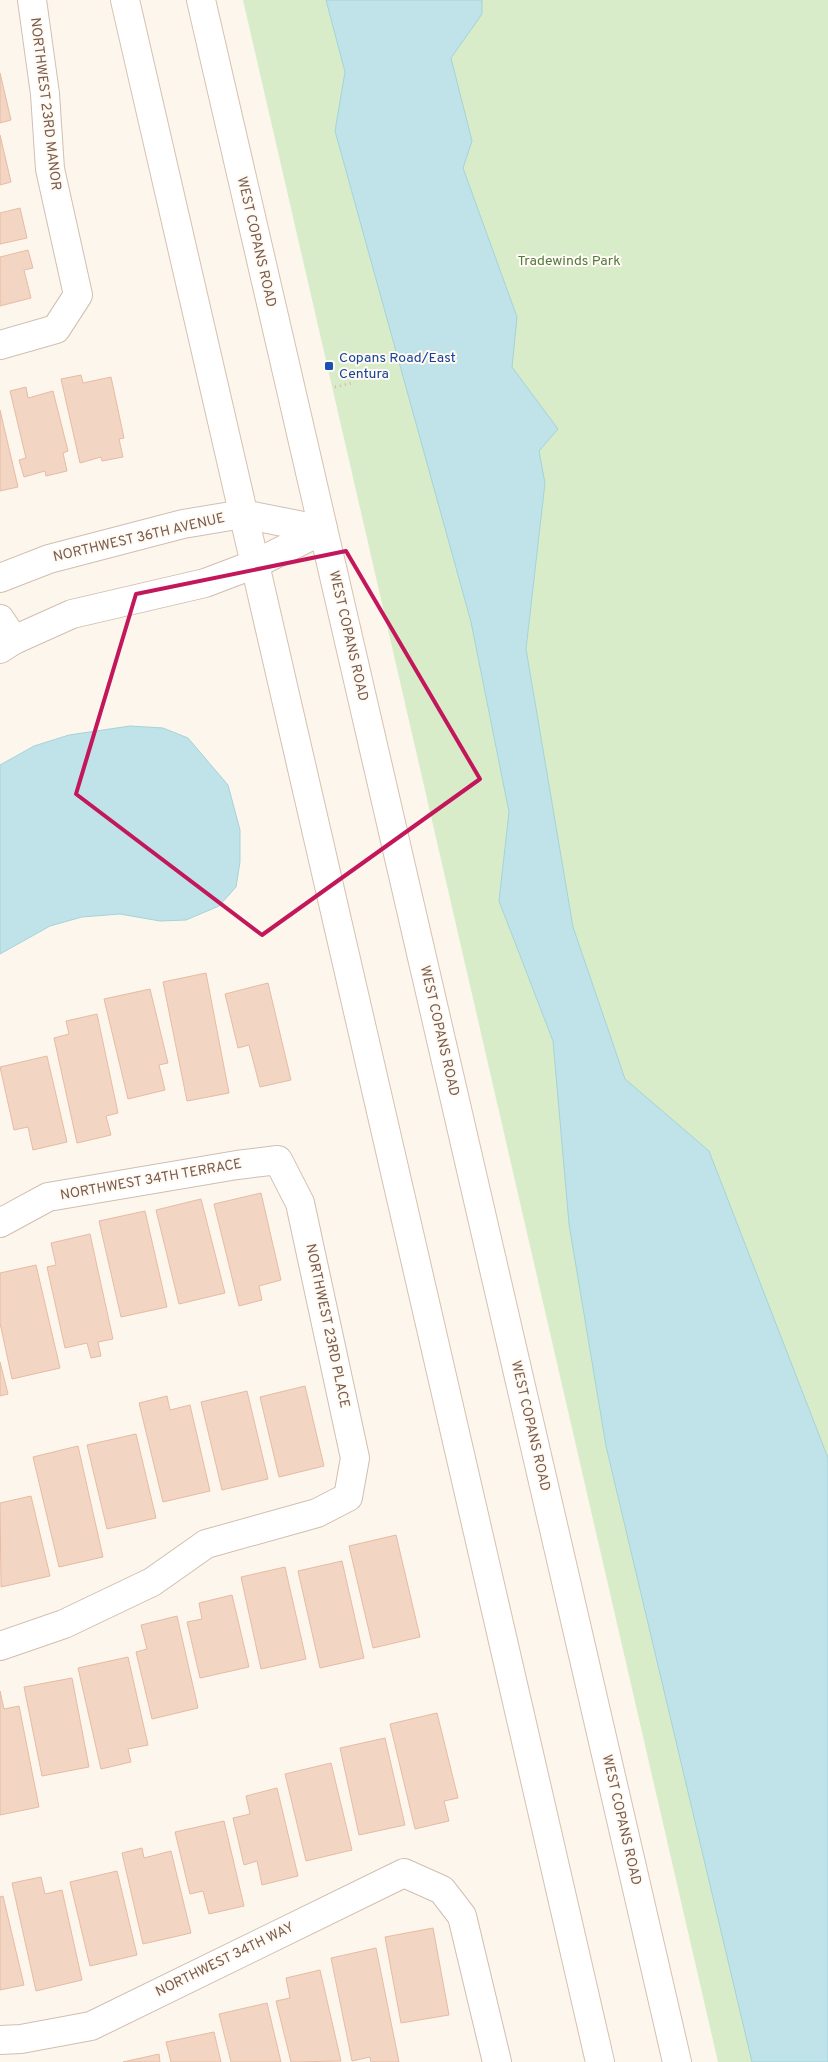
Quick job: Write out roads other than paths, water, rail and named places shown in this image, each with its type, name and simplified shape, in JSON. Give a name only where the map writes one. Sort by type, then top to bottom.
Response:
[{"type":"main road","name":"NORTHWEST 23RD MANOR","points":[[0,345],[56,329],[78,296],[50,169],[45,94],[32,0]]},
{"type":"main road","points":[[126,0],[600,2062]]},
{"type":"main road","name":"WEST COPANS ROAD","points":[[201,0],[677,2062]]},
{"type":"main road","name":"NORTHWEST 36TH AVENUE","points":[[0,578],[48,559],[183,524],[244,514],[323,530]]},
{"type":"main road","points":[[5,636],[72,614],[205,583],[255,564],[323,530]]},
{"type":"main road","name":"NORTHWEST 34TH TERRACE","points":[[0,1223],[48,1197],[237,1165],[278,1160]]},
{"type":"main road","name":"NORTHWEST 23RD PLACE","points":[[0,1646],[64,1624],[152,1582],[206,1544],[317,1513],[348,1497],[355,1458],[300,1203],[278,1160]]},
{"type":"main road","name":"NORTHWEST 34TH WAY","points":[[0,2040],[21,2039],[91,2026],[404,1873],[442,1890],[462,1916],[497,2062]]},
{"type":"water","points":[[326,0],[482,0],[482,14],[451,58],[472,141],[463,168],[517,317],[512,367],[558,429],[539,451],[545,483],[526,649],[573,927],[625,1079],[709,1151],[828,1458],[828,2062],[752,2062],[606,1446],[569,1224],[553,1041],[499,901],[509,812],[471,622],[335,131],[345,72]]},
{"type":"water","points":[[130,726],[163,728],[188,738],[228,785],[240,830],[240,862],[236,887],[219,906],[186,920],[160,921],[120,914],[82,917],[50,926],[0,954],[0,765],[34,746],[69,735]]},
{"type":"place","name":"Copans Road/East Centura","points":[[329,366]]},
{"type":"park label","name":"Tradewinds Park","points":[[569,261]]}]
